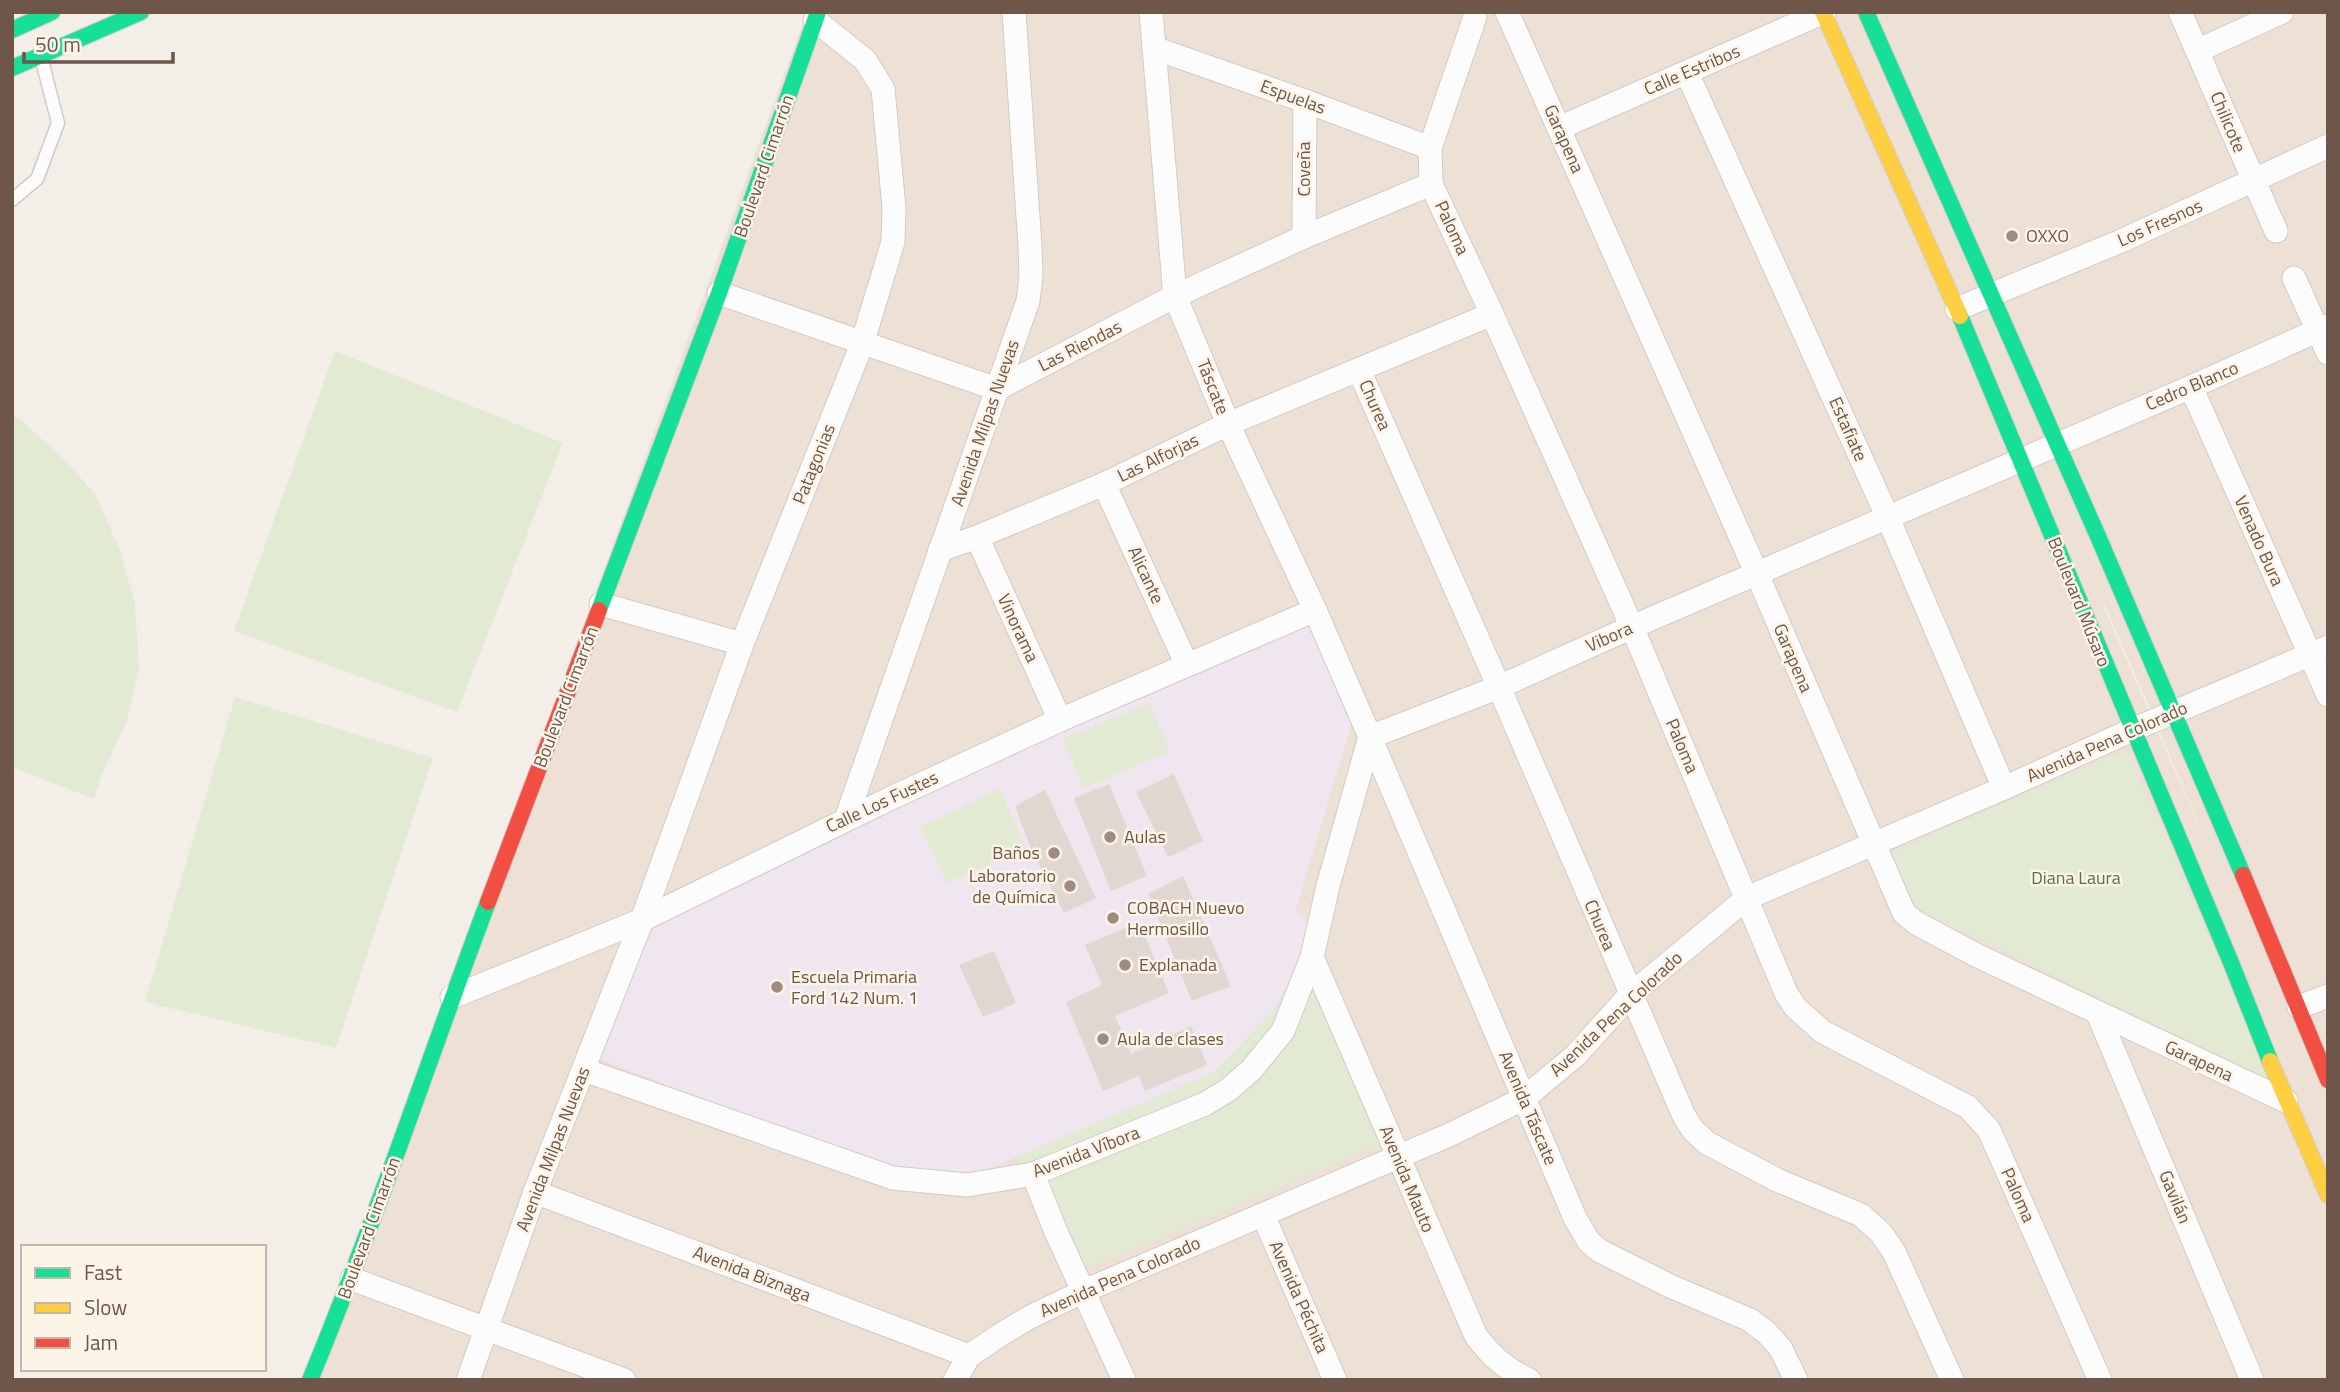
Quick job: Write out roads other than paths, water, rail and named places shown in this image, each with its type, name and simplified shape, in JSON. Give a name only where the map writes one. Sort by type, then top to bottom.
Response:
[{"type":"street","points":[[12,30],[52,12]]},
{"type":"street","points":[[12,68],[141,12]]},
{"type":"street","name":"Avenida Milpas Nuevas","points":[[846,819],[1028,301],[1031,276],[1014,12]]},
{"type":"street","name":"Táscate","points":[[1151,12],[1175,296],[1228,424],[1315,610],[1370,737]]},
{"type":"street","name":"Garapena","points":[[1507,12],[1757,574],[1904,913],[1916,923],[1978,956],[2286,1101]]},
{"type":"street","name":"Calle Estribos","points":[[1559,128],[1824,12]]},
{"type":"street","name":"Boulevard Músaro","points":[[1824,12],[1958,310],[2227,953],[2286,1101],[2328,1195]]},
{"type":"street","points":[[1866,12],[2097,534],[2300,1007],[2328,1080]]},
{"type":"street","name":"Chilicote","points":[[2180,12],[2276,231]]},
{"type":"street","points":[[2197,51],[2279,13]]},
{"type":"street","name":"Paloma","points":[[1474,14],[1430,148],[1431,184],[1632,627],[1786,993],[1808,1020],[1823,1032],[1968,1107],[1989,1130],[2100,1380]]},
{"type":"street","name":"Boulevard Cimarrón","points":[[310,1380],[352,1279],[452,997],[719,293],[816,16]]},
{"type":"street","name":"Patagonias","points":[[642,920],[742,644],[862,344],[893,242],[894,208],[883,89],[865,60],[816,16]]},
{"type":"street","name":"Espuelas","points":[[1154,48],[1430,148]]},
{"type":"street","name":"Estafiate","points":[[1687,73],[1888,518],[2004,788]]},
{"type":"street","name":"Coveña","points":[[1304,237],[1305,101]]},
{"type":"street","name":"Los Fresnos","points":[[1958,310],[2121,241],[2328,146]]},
{"type":"street","name":"Las Riendas","points":[[997,389],[1175,296],[1304,237],[1431,184]]},
{"type":"street","points":[[2294,278],[2323,328],[2328,353]]},
{"type":"street","points":[[719,293],[997,389]]},
{"type":"street","name":"Las Alforjas","points":[[940,550],[1104,484],[1228,424],[1492,314]]},
{"type":"street","name":"Cedro Blanco","points":[[2056,445],[2323,328]]},
{"type":"street","name":"Churea","points":[[1359,370],[1684,1116],[1693,1130],[1707,1143],[1777,1180],[1861,1215],[1881,1233],[1894,1252],[1952,1380]]},
{"type":"street","name":"Venado Bura","points":[[2191,387],[2319,651],[2328,695]]},
{"type":"street","name":"Vibora","points":[[1370,737],[1499,687],[2056,445]]},
{"type":"street","name":"Alicante","points":[[1104,484],[1187,665]]},
{"type":"street","name":"Vinorama","points":[[976,537],[1060,720]]},
{"type":"street","points":[[601,604],[742,644]]},
{"type":"street","name":"Calle Los Fustes","points":[[452,997],[642,920],[846,819],[1060,720],[1315,610]]},
{"type":"street","name":"Avenida Pena Colorado","points":[[955,1380],[969,1356],[1030,1317],[1082,1292],[1398,1157],[1524,1099],[1575,1056],[1630,995],[1747,898],[2319,651]]},
{"type":"street","points":[[1312,957],[1344,827],[1370,737]]},
{"type":"street","name":"Avenida Táscate","points":[[1370,737],[1575,1219],[1589,1242],[1600,1251],[1658,1280],[1749,1320],[1767,1333],[1781,1349],[1796,1380]]},
{"type":"street","name":"Avenida Milpas Nuevas","points":[[468,1380],[535,1192],[642,920]]},
{"type":"street","name":"Avenida Mauto","points":[[1312,957],[1476,1336],[1505,1368],[1529,1380]]},
{"type":"street","name":"Avenida Víbora","points":[[584,1070],[893,1178],[967,1185],[1033,1174],[1205,1104],[1228,1090],[1251,1070],[1283,1031],[1312,957]]},
{"type":"street","points":[[2300,1007],[2328,996]]},
{"type":"street","name":"Gavilán","points":[[2098,1014],[2252,1380]]},
{"type":"street","points":[[1033,1174],[1082,1292],[1124,1380]]},
{"type":"street","name":"Avenida Biznaga","points":[[535,1192],[969,1356]]},
{"type":"street","name":"Avenida Péchita","points":[[1263,1215],[1335,1380]]},
{"type":"street","points":[[352,1279],[624,1380]]},
{"type":"lane","points":[[12,200],[37,179],[58,123],[41,55]]},
{"type":"place","name":"OXXO","points":[[2012,236]]},
{"type":"place","name":"Aulas","points":[[1110,837]]},
{"type":"place","name":"Baños","points":[[1054,853]]},
{"type":"place","name":"Laboratorio de Química","points":[[1070,886]]},
{"type":"place","name":"COBACH Nuevo Hermosillo","points":[[1113,918]]},
{"type":"place","name":"Explanada","points":[[1125,965]]},
{"type":"place","name":"Escuela Primaria Ford 142 Num. 1","points":[[777,987]]},
{"type":"place","name":"Aula de clases","points":[[1103,1039]]},
{"type":"park label","name":"Diana Laura","points":[[2076,878]]}]
